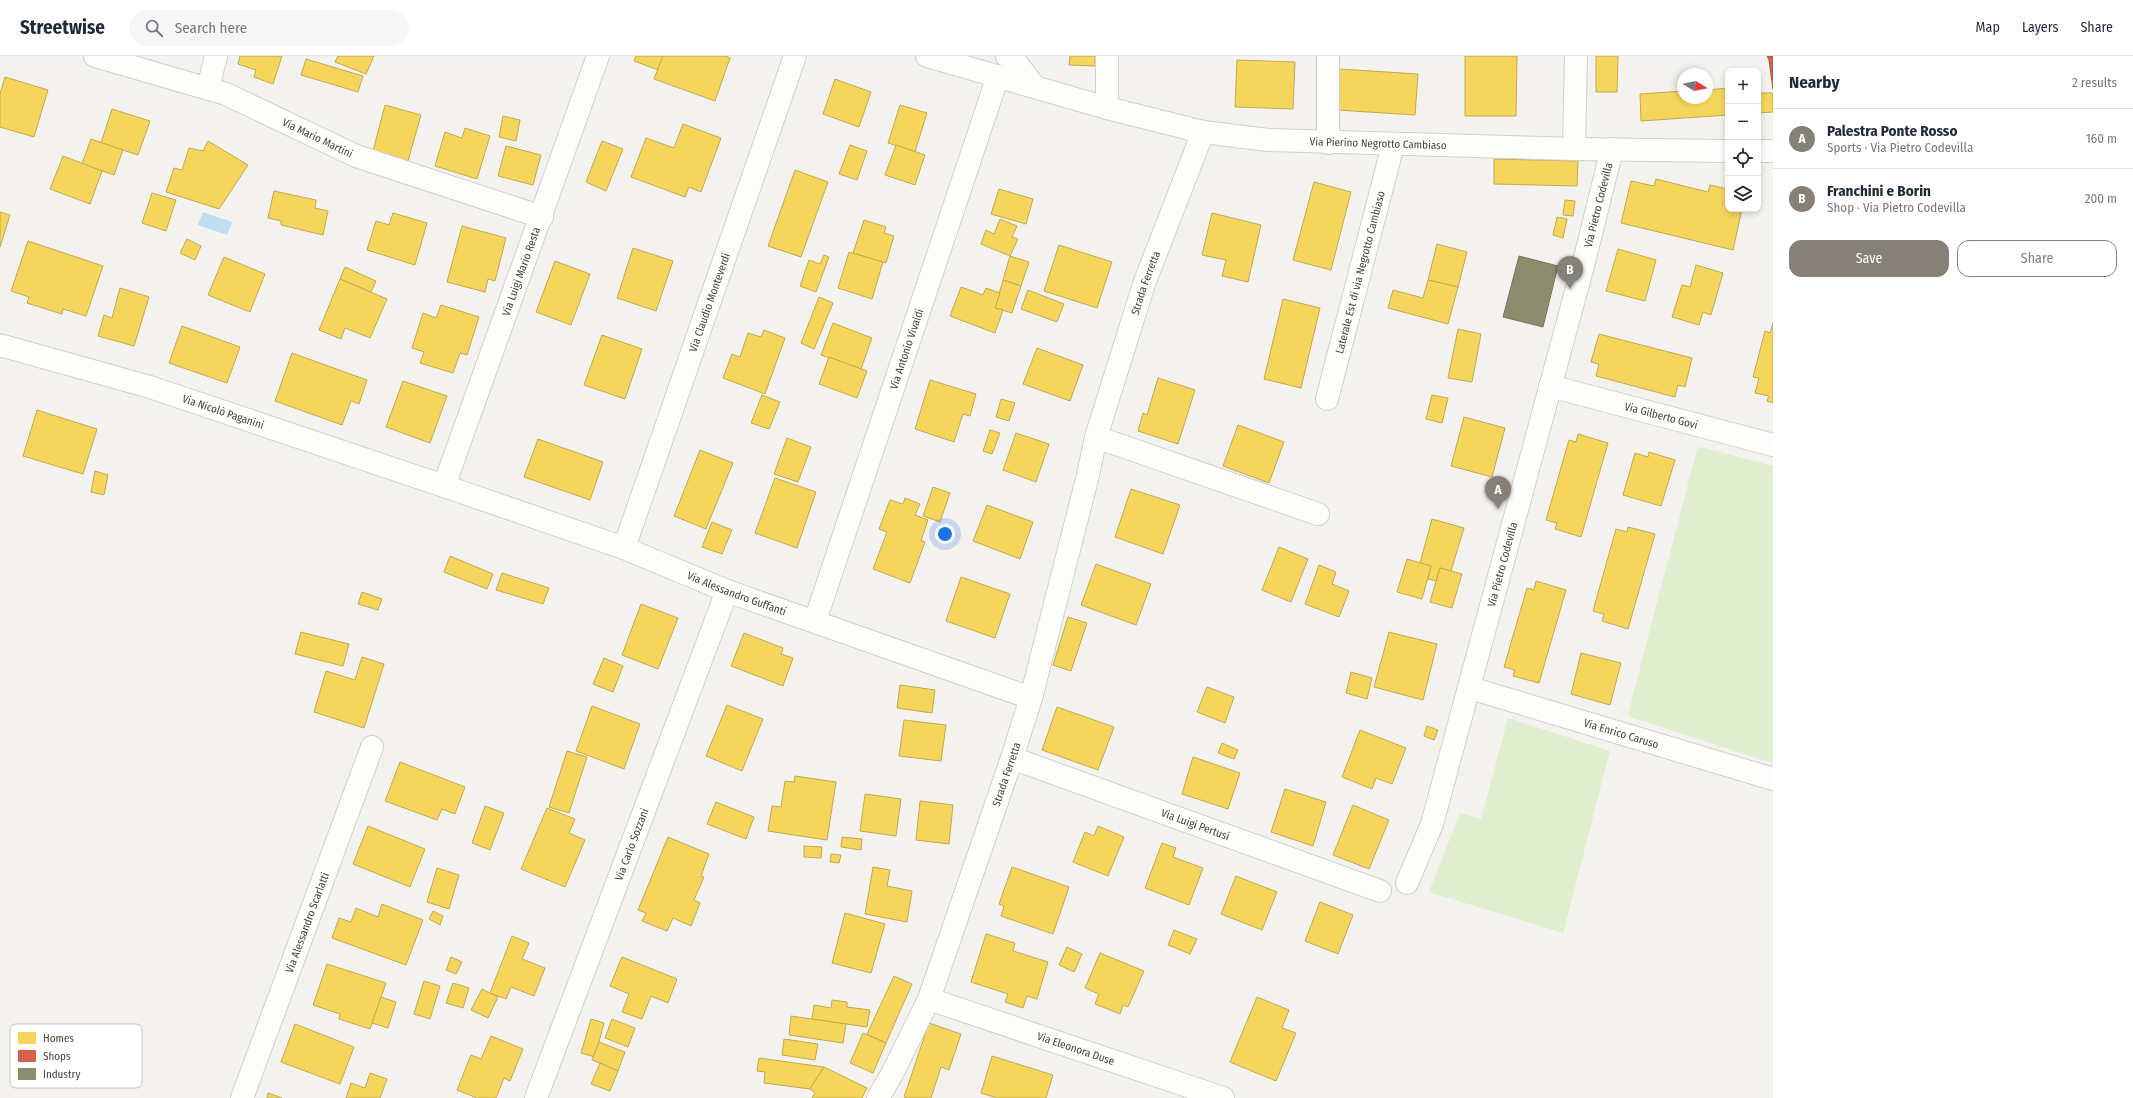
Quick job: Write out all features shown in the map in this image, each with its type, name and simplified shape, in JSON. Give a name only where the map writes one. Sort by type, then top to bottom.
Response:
[{"type":"street","name":"Via Mario Martini","points":[[95,56],[226,94],[356,156],[542,217]]},
{"type":"street","points":[[208,88],[216,56]]},
{"type":"street","name":"Via Luigi Mario Resta","points":[[444,486],[542,217],[598,56]]},
{"type":"street","name":"Via Claudio Monteverdi","points":[[624,548],[795,56]]},
{"type":"street","points":[[1007,56],[1015,61],[1034,86]]},
{"type":"street","points":[[1106,108],[1107,56]]},
{"type":"street","points":[[1328,56],[1328,143]]},
{"type":"street","points":[[1574,149],[1576,56]]},
{"type":"street","name":"Via Pierino Negrotto Cambiaso","points":[[926,57],[1034,86],[1106,108],[1202,132],[1268,140],[1393,145],[1725,151]]},
{"type":"street","name":"Via Antonio Vivaldi","points":[[816,621],[998,76]]},
{"type":"street","name":"Strada Ferretta","points":[[878,1098],[892,1074],[929,999],[1012,758],[1031,698],[1088,475],[1096,437],[1144,284],[1202,132]]},
{"type":"street","name":"Laterale Est di via Negrotto Cambiaso","points":[[1327,399],[1393,145]]},
{"type":"street","name":"Via Pietro Codevilla","points":[[1407,883],[1432,824],[1470,688],[1584,262],[1612,149]]},
{"type":"street","points":[[1761,151],[1773,151]]},
{"type":"street","name":"Via Nicolò Paganini","points":[[0,345],[150,387],[444,486]]},
{"type":"street","name":"Via Gilberto Govi","points":[[1550,386],[1773,445]]},
{"type":"street","points":[[1096,437],[1318,514]]},
{"type":"street","name":"Via Alessandro Guffanti","points":[[444,486],[624,548],[727,591],[816,621],[1031,698]]},
{"type":"street","name":"Via Carlo Sozzani","points":[[536,1098],[727,591]]},
{"type":"street","name":"Via Enrico Caruso","points":[[1470,688],[1773,779]]},
{"type":"street","name":"Via Alessandro Scarlatti","points":[[242,1098],[372,747]]},
{"type":"street","name":"Via Luigi Pertusi","points":[[1012,758],[1380,891]]},
{"type":"street","name":"Via Eleonora Duse","points":[[929,999],[1223,1098]]},
{"type":"street","points":[[888,1098],[892,1074]]},
{"type":"green space","points":[[1701,447],[1773,466],[1773,761],[1766,761],[1630,717],[1628,714],[1697,449]]},
{"type":"green space","points":[[1508,718],[1610,751],[1563,933],[1429,892],[1460,813],[1481,819]]},
{"type":"water","points":[[203,212],[232,222],[227,235],[198,225]]},
{"type":"building: Homes","points":[[240,56],[282,56],[273,84],[254,77],[256,70],[238,64]]},
{"type":"building: Homes","points":[[338,56],[374,56],[366,74],[335,62]]},
{"type":"building: Homes","points":[[636,56],[663,56],[658,70],[634,61]]},
{"type":"building: Homes","points":[[663,56],[725,56],[730,58],[715,101],[654,79]]},
{"type":"building: Homes","points":[[1070,56],[1095,56],[1095,66],[1069,65]]},
{"type":"building: Homes","points":[[1465,56],[1517,56],[1516,116],[1465,116]]},
{"type":"building: Homes","points":[[1596,56],[1618,56],[1617,92],[1596,92]]},
{"type":"building: Homes","points":[[306,59],[363,76],[358,92],[301,75]]},
{"type":"building: Homes","points":[[1237,60],[1295,62],[1293,109],[1235,107]]},
{"type":"building: Homes","points":[[1339,69],[1418,74],[1415,115],[1337,110]]},
{"type":"building: Homes","points":[[5,77],[48,90],[34,137],[0,127],[0,94]]},
{"type":"building: Homes","points":[[835,79],[871,92],[859,127],[823,114]]},
{"type":"building: Homes","points":[[1725,88],[1725,115],[1641,121],[1640,94],[1677,91],[1677,104],[1713,104],[1713,89]]},
{"type":"building: Homes","points":[[1761,93],[1773,93],[1773,112],[1761,113]]},
{"type":"building: Homes","points":[[385,105],[421,115],[408,161],[373,151]]},
{"type":"building: Homes","points":[[900,105],[927,113],[915,152],[888,143]]},
{"type":"building: Homes","points":[[112,109],[150,121],[138,155],[101,143]]},
{"type":"building: Homes","points":[[503,116],[520,120],[516,141],[499,137]]},
{"type":"building: Homes","points":[[683,124],[721,138],[701,192],[689,187],[685,197],[631,177],[646,138],[674,148]]},
{"type":"building: Homes","points":[[465,128],[490,136],[477,179],[435,166],[445,132],[462,138]]},
{"type":"building: Homes","points":[[91,139],[123,150],[114,175],[82,164]]},
{"type":"building: Homes","points":[[208,141],[248,165],[219,209],[166,192],[174,168],[182,170],[189,148],[203,151]]},
{"type":"building: Homes","points":[[602,141],[623,149],[606,191],[586,182]]},
{"type":"building: Homes","points":[[850,145],[867,151],[857,180],[839,174]]},
{"type":"building: Homes","points":[[896,145],[925,155],[915,185],[885,175]]},
{"type":"building: Homes","points":[[506,146],[541,155],[533,185],[498,176]]},
{"type":"building: Homes","points":[[63,156],[102,171],[90,204],[50,189]]},
{"type":"building: Homes","points":[[1494,159],[1578,161],[1577,186],[1494,184]]},
{"type":"building: Homes","points":[[795,170],[828,182],[801,257],[768,246]]},
{"type":"building: Homes","points":[[1656,179],[1708,192],[1710,185],[1725,188],[1725,212],[1741,212],[1733,250],[1621,223],[1631,181],[1654,186]]},
{"type":"building: Homes","points":[[1314,182],[1351,192],[1331,270],[1293,260]]},
{"type":"building: Homes","points":[[999,189],[1033,199],[1026,224],[991,214]]},
{"type":"building: Homes","points":[[274,191],[316,200],[315,208],[328,211],[323,235],[281,225],[281,221],[268,218]]},
{"type":"building: Homes","points":[[152,193],[176,200],[166,231],[142,223]]},
{"type":"building: Homes","points":[[1565,200],[1575,201],[1573,216],[1563,215]]},
{"type":"building: Homes","points":[[0,212],[10,215],[0,247]]},
{"type":"building: Homes","points":[[393,213],[427,223],[415,265],[367,250],[376,221],[389,225]]},
{"type":"building: Homes","points":[[1212,213],[1261,225],[1248,282],[1222,276],[1226,260],[1202,255]]},
{"type":"building: Homes","points":[[1557,217],[1567,219],[1563,238],[1553,235]]},
{"type":"building: Homes","points":[[1000,219],[1017,226],[1012,237],[1018,239],[1010,256],[981,244],[986,230],[994,234]]},
{"type":"building: Homes","points":[[864,220],[886,227],[884,233],[894,236],[886,263],[853,253]]},
{"type":"building: Homes","points":[[462,226],[506,238],[495,281],[488,279],[485,292],[447,282]]},
{"type":"building: Homes","points":[[187,239],[201,246],[195,260],[180,253]]},
{"type":"building: Homes","points":[[28,241],[103,266],[86,316],[63,309],[62,314],[27,303],[29,297],[11,291]]},
{"type":"building: Homes","points":[[1437,244],[1467,252],[1458,287],[1428,280]]},
{"type":"building: Homes","points":[[1059,245],[1112,262],[1097,308],[1044,291]]},
{"type":"building: Homes","points":[[633,248],[673,261],[656,311],[617,298]]},
{"type":"building: Homes","points":[[1618,249],[1656,260],[1645,301],[1606,291]]},
{"type":"building: Homes","points":[[849,252],[883,262],[872,299],[838,288]]},
{"type":"building: Homes","points":[[824,255],[829,257],[816,292],[800,286],[809,260],[820,264]]},
{"type":"building: Homes","points":[[1010,256],[1029,262],[1021,286],[1003,280]]},
{"type":"building: Homes","points":[[224,257],[265,274],[250,312],[208,295]]},
{"type":"building: Homes","points":[[555,261],[590,274],[571,325],[536,312]]},
{"type":"building: Homes","points":[[1696,265],[1723,273],[1711,315],[1703,312],[1699,325],[1672,317],[1682,285],[1690,287]]},
{"type":"building: Homes","points":[[345,267],[376,281],[371,292],[340,279]]},
{"type":"building: Homes","points":[[340,279],[387,299],[370,338],[345,328],[341,339],[319,330]]},
{"type":"building: Homes","points":[[1003,280],[1021,286],[1012,313],[995,308]]},
{"type":"building: Homes","points":[[1428,280],[1458,287],[1448,324],[1388,308],[1393,290],[1423,298]]},
{"type":"building: Homes","points":[[961,287],[983,295],[986,288],[1000,293],[995,308],[1003,310],[995,333],[950,316]]},
{"type":"building: Homes","points":[[120,288],[149,297],[134,346],[98,336],[104,315],[112,318]]},
{"type":"building: Homes","points":[[1028,290],[1064,304],[1057,322],[1021,309]]},
{"type":"building: Homes","points":[[819,297],[833,303],[814,349],[801,343]]},
{"type":"building: Homes","points":[[1283,299],[1320,308],[1301,388],[1264,379]]},
{"type":"building: Homes","points":[[441,305],[479,317],[467,355],[460,353],[453,373],[420,363],[424,352],[412,348],[423,313],[436,318]]},
{"type":"building: Homes","points":[[833,323],[872,338],[861,369],[821,355]]},
{"type":"building: Homes","points":[[1773,323],[1773,403],[1767,401],[1769,396],[1755,393],[1759,378],[1753,377],[1765,331],[1770,333]]},
{"type":"building: Homes","points":[[182,326],[240,347],[227,383],[169,363]]},
{"type":"building: Homes","points":[[1458,329],[1481,334],[1472,382],[1448,378]]},
{"type":"building: Homes","points":[[764,330],[785,338],[765,394],[723,378],[732,354],[740,357],[748,333],[761,337]]},
{"type":"building: Homes","points":[[1599,334],[1692,358],[1685,387],[1678,385],[1675,397],[1596,376],[1599,364],[1591,362]]},
{"type":"building: Homes","points":[[602,335],[642,349],[625,399],[584,385]]},
{"type":"building: Homes","points":[[1037,348],[1083,365],[1070,401],[1023,384]]},
{"type":"building: Homes","points":[[292,353],[367,380],[359,404],[351,401],[342,425],[275,401]]},
{"type":"building: Homes","points":[[829,357],[867,371],[857,398],[819,384]]},
{"type":"building: Homes","points":[[1158,378],[1195,390],[1178,444],[1138,431],[1143,413],[1147,415]]},
{"type":"building: Homes","points":[[930,380],[976,394],[970,416],[963,414],[954,442],[915,429]]},
{"type":"building: Homes","points":[[403,381],[447,396],[430,443],[386,427]]},
{"type":"building: Homes","points":[[762,395],[780,402],[769,429],[751,423]]},
{"type":"building: Homes","points":[[1432,395],[1448,398],[1442,423],[1426,419]]},
{"type":"building: Homes","points":[[1001,399],[1015,403],[1009,421],[996,417]]},
{"type":"building: Homes","points":[[37,410],[97,429],[83,474],[23,456]]},
{"type":"building: Homes","points":[[1464,417],[1505,428],[1492,477],[1451,466]]},
{"type":"building: Homes","points":[[1238,425],[1284,442],[1269,483],[1223,466]]},
{"type":"building: Homes","points":[[990,430],[1000,433],[992,454],[983,451]]},
{"type":"building: Homes","points":[[1016,433],[1049,444],[1036,482],[1003,470]]},
{"type":"building: Homes","points":[[1578,434],[1608,443],[1581,537],[1555,529],[1557,523],[1546,520],[1569,440],[1576,442]]},
{"type":"building: Homes","points":[[787,438],[811,447],[798,482],[774,474]]},
{"type":"building: Homes","points":[[538,439],[603,462],[590,500],[524,477]]},
{"type":"building: Homes","points":[[700,450],[733,463],[706,529],[674,516]]},
{"type":"building: Homes","points":[[1649,452],[1675,460],[1661,506],[1623,495],[1635,453],[1648,457]]},
{"type":"building: Homes","points":[[95,471],[108,475],[104,495],[91,492]]},
{"type":"building: Homes","points":[[775,478],[816,492],[797,548],[755,533]]},
{"type":"building: Homes","points":[[933,487],[950,493],[940,522],[923,516]]},
{"type":"building: Homes","points":[[1131,489],[1180,505],[1163,554],[1115,537]]},
{"type":"building: Homes","points":[[905,498],[920,504],[915,515],[928,520],[921,541],[925,542],[910,583],[873,569],[887,532],[879,529],[890,500],[903,504]]},
{"type":"building: Homes","points":[[987,505],[1033,522],[1020,559],[973,541]]},
{"type":"building: Homes","points":[[1432,519],[1464,528],[1451,571],[1440,568],[1436,581],[1428,579],[1431,566],[1420,563]]},
{"type":"building: Homes","points":[[712,522],[732,530],[722,554],[702,547]]},
{"type":"building: Homes","points":[[1628,527],[1655,534],[1628,629],[1602,621],[1604,614],[1593,611],[1616,529],[1627,532]]},
{"type":"building: Homes","points":[[1279,547],[1308,559],[1291,602],[1262,590]]},
{"type":"building: Homes","points":[[450,556],[493,574],[487,589],[444,572]]},
{"type":"building: Homes","points":[[1407,559],[1431,566],[1422,599],[1397,592]]},
{"type":"building: Homes","points":[[1096,564],[1151,584],[1136,625],[1081,605]]},
{"type":"building: Homes","points":[[1319,565],[1336,572],[1332,584],[1349,591],[1339,617],[1305,604]]},
{"type":"building: Homes","points":[[1440,568],[1462,574],[1452,608],[1430,602]]},
{"type":"building: Homes","points":[[502,573],[549,588],[543,604],[496,590]]},
{"type":"building: Homes","points":[[961,577],[1010,594],[995,638],[946,621]]},
{"type":"building: Homes","points":[[1536,581],[1566,590],[1539,683],[1513,676],[1515,670],[1504,667],[1527,588],[1534,590]]},
{"type":"building: Homes","points":[[362,592],[382,599],[378,610],[358,604]]},
{"type":"building: Homes","points":[[641,604],[678,618],[658,669],[622,655]]},
{"type":"building: Homes","points":[[1068,617],[1087,623],[1071,671],[1053,665]]},
{"type":"building: Homes","points":[[301,632],[349,644],[343,666],[295,654]]},
{"type":"building: Homes","points":[[1389,632],[1437,644],[1423,700],[1374,687]]},
{"type":"building: Homes","points":[[744,633],[783,648],[781,654],[793,658],[783,686],[731,666]]},
{"type":"building: Homes","points":[[1581,653],[1621,663],[1610,705],[1571,694]]},
{"type":"building: Homes","points":[[362,657],[384,664],[364,728],[314,712],[326,671],[355,680]]},
{"type":"building: Homes","points":[[604,658],[623,666],[613,692],[593,684]]},
{"type":"building: Homes","points":[[1351,672],[1372,678],[1367,699],[1346,693]]},
{"type":"building: Homes","points":[[900,685],[935,690],[932,713],[897,708]]},
{"type":"building: Homes","points":[[1207,687],[1234,697],[1225,723],[1197,712]]},
{"type":"building: Homes","points":[[727,705],[763,719],[742,771],[706,756]]},
{"type":"building: Homes","points":[[592,706],[640,724],[624,769],[576,751]]},
{"type":"building: Homes","points":[[1057,707],[1114,727],[1098,770],[1042,750]]},
{"type":"building: Homes","points":[[904,720],[946,725],[941,761],[899,756]]},
{"type":"building: Homes","points":[[1427,726],[1438,730],[1434,740],[1424,736]]},
{"type":"building: Homes","points":[[1360,730],[1406,748],[1392,784],[1376,778],[1372,789],[1342,777]]},
{"type":"building: Homes","points":[[1222,743],[1238,750],[1234,759],[1218,753]]},
{"type":"building: Homes","points":[[567,751],[587,757],[569,813],[549,807]]},
{"type":"building: Homes","points":[[1193,757],[1240,773],[1228,809],[1182,794]]},
{"type":"building: Homes","points":[[400,762],[465,787],[455,814],[442,809],[437,820],[385,801]]},
{"type":"building: Homes","points":[[795,776],[836,782],[827,840],[768,831],[772,806],[781,807],[785,781],[794,782]]},
{"type":"building: Homes","points":[[1285,789],[1326,802],[1313,846],[1271,832]]},
{"type":"building: Homes","points":[[865,794],[901,799],[896,836],[860,831]]},
{"type":"building: Homes","points":[[920,801],[953,805],[949,844],[916,840]]},
{"type":"building: Homes","points":[[716,802],[754,817],[746,839],[707,824]]},
{"type":"building: Homes","points":[[1353,805],[1389,820],[1369,869],[1333,855]]},
{"type":"building: Homes","points":[[485,806],[504,813],[490,850],[472,843]]},
{"type":"building: Homes","points":[[547,808],[575,819],[569,833],[585,840],[565,887],[521,869]]},
{"type":"building: Homes","points":[[368,826],[425,849],[410,887],[353,864]]},
{"type":"building: Homes","points":[[1098,826],[1124,837],[1108,876],[1073,862],[1085,832],[1094,836]]},
{"type":"building: Homes","points":[[668,837],[709,854],[701,876],[704,877],[694,900],[700,903],[691,926],[673,918],[667,931],[642,921],[646,913],[638,910]]},
{"type":"building: Homes","points":[[842,837],[862,839],[861,850],[841,847]]},
{"type":"building: Homes","points":[[1162,843],[1176,848],[1173,857],[1203,868],[1189,905],[1145,888]]},
{"type":"building: Homes","points":[[804,846],[822,847],[821,858],[804,857]]},
{"type":"building: Homes","points":[[831,854],[841,855],[839,863],[830,862]]},
{"type":"building: Homes","points":[[873,867],[890,870],[887,886],[912,891],[907,922],[865,914]]},
{"type":"building: Homes","points":[[1012,867],[1069,887],[1053,934],[1001,916],[1004,906],[999,904]]},
{"type":"building: Homes","points":[[437,868],[459,875],[449,909],[427,902]]},
{"type":"building: Homes","points":[[1236,876],[1277,892],[1262,930],[1221,914]]},
{"type":"building: Homes","points":[[1320,902],[1353,915],[1338,954],[1305,941]]},
{"type":"building: Homes","points":[[382,904],[423,920],[406,965],[332,938],[339,918],[351,922],[356,908],[378,917]]},
{"type":"building: Homes","points":[[433,911],[443,916],[440,925],[429,919]]},
{"type":"building: Homes","points":[[845,913],[885,924],[871,973],[832,963]]},
{"type":"building: Homes","points":[[1174,930],[1197,939],[1190,954],[1168,945]]},
{"type":"building: Homes","points":[[986,934],[1015,943],[1013,951],[1048,962],[1037,999],[1027,996],[1023,1008],[1005,1002],[1008,994],[971,982]]},
{"type":"building: Homes","points":[[512,936],[529,943],[522,959],[545,968],[534,996],[511,987],[506,999],[490,993]]},
{"type":"building: Homes","points":[[1067,947],[1082,954],[1074,972],[1059,965]]},
{"type":"building: Homes","points":[[1100,953],[1144,971],[1128,1007],[1123,1005],[1120,1014],[1095,1004],[1099,994],[1085,988]]},
{"type":"building: Homes","points":[[451,957],[462,962],[456,974],[446,970]]},
{"type":"building: Homes","points":[[622,957],[677,979],[668,1003],[651,996],[642,1019],[622,1012],[629,994],[610,986]]},
{"type":"building: Homes","points":[[327,964],[386,983],[370,1029],[339,1019],[340,1014],[313,1005]]},
{"type":"building: Homes","points":[[894,976],[912,984],[886,1043],[867,1034]]},
{"type":"building: Homes","points":[[424,981],[440,986],[430,1019],[414,1014]]},
{"type":"building: Homes","points":[[453,983],[469,988],[463,1008],[446,1003]]},
{"type":"building: Homes","points":[[482,989],[498,997],[488,1018],[471,1010]]},
{"type":"building: Homes","points":[[381,997],[396,1002],[388,1028],[372,1023]]},
{"type":"building: Homes","points":[[1257,997],[1289,1010],[1282,1028],[1296,1033],[1276,1081],[1230,1062]]},
{"type":"building: Homes","points":[[832,1000],[847,1002],[847,1007],[870,1010],[867,1027],[812,1019],[814,1005],[831,1008]]},
{"type":"building: Homes","points":[[791,1016],[846,1024],[843,1043],[789,1035]]},
{"type":"building: Homes","points":[[591,1019],[604,1023],[595,1057],[581,1053]]},
{"type":"building: Homes","points":[[612,1019],[635,1028],[628,1047],[605,1038]]},
{"type":"building: Homes","points":[[929,1023],[961,1034],[949,1070],[941,1067],[931,1098],[904,1097]]},
{"type":"building: Homes","points":[[295,1024],[354,1047],[340,1084],[281,1062]]},
{"type":"building: Homes","points":[[863,1033],[886,1043],[873,1073],[850,1063]]},
{"type":"building: Homes","points":[[491,1036],[523,1049],[510,1081],[504,1078],[496,1098],[477,1098],[457,1090],[471,1055],[481,1059]]},
{"type":"building: Homes","points":[[784,1039],[818,1044],[815,1060],[782,1055]]},
{"type":"building: Homes","points":[[599,1042],[625,1052],[618,1071],[592,1060]]},
{"type":"building: Homes","points":[[992,1056],[1053,1075],[1046,1098],[997,1098],[981,1093]]},
{"type":"building: Homes","points":[[759,1058],[824,1067],[810,1089],[764,1083],[765,1072],[757,1071]]},
{"type":"building: Homes","points":[[600,1063],[618,1071],[610,1091],[591,1084]]},
{"type":"building: Homes","points":[[824,1067],[867,1088],[862,1098],[812,1098],[815,1093],[810,1089]]},
{"type":"building: Homes","points":[[370,1073],[387,1079],[380,1098],[346,1098],[351,1083],[365,1088]]},
{"type":"building: Homes","points":[[268,1093],[282,1098],[267,1098]]},
{"type":"building: Shops","points":[[1767,56],[1773,56],[1773,89],[1769,60]]},
{"type":"building: Industry","points":[[1519,256],[1558,266],[1543,327],[1503,317]]},
{"type":"place","name":"Franchini e Borin","points":[[1570,289]]},
{"type":"place","name":"Palestra Ponte Rosso","points":[[1498,509]]}]
